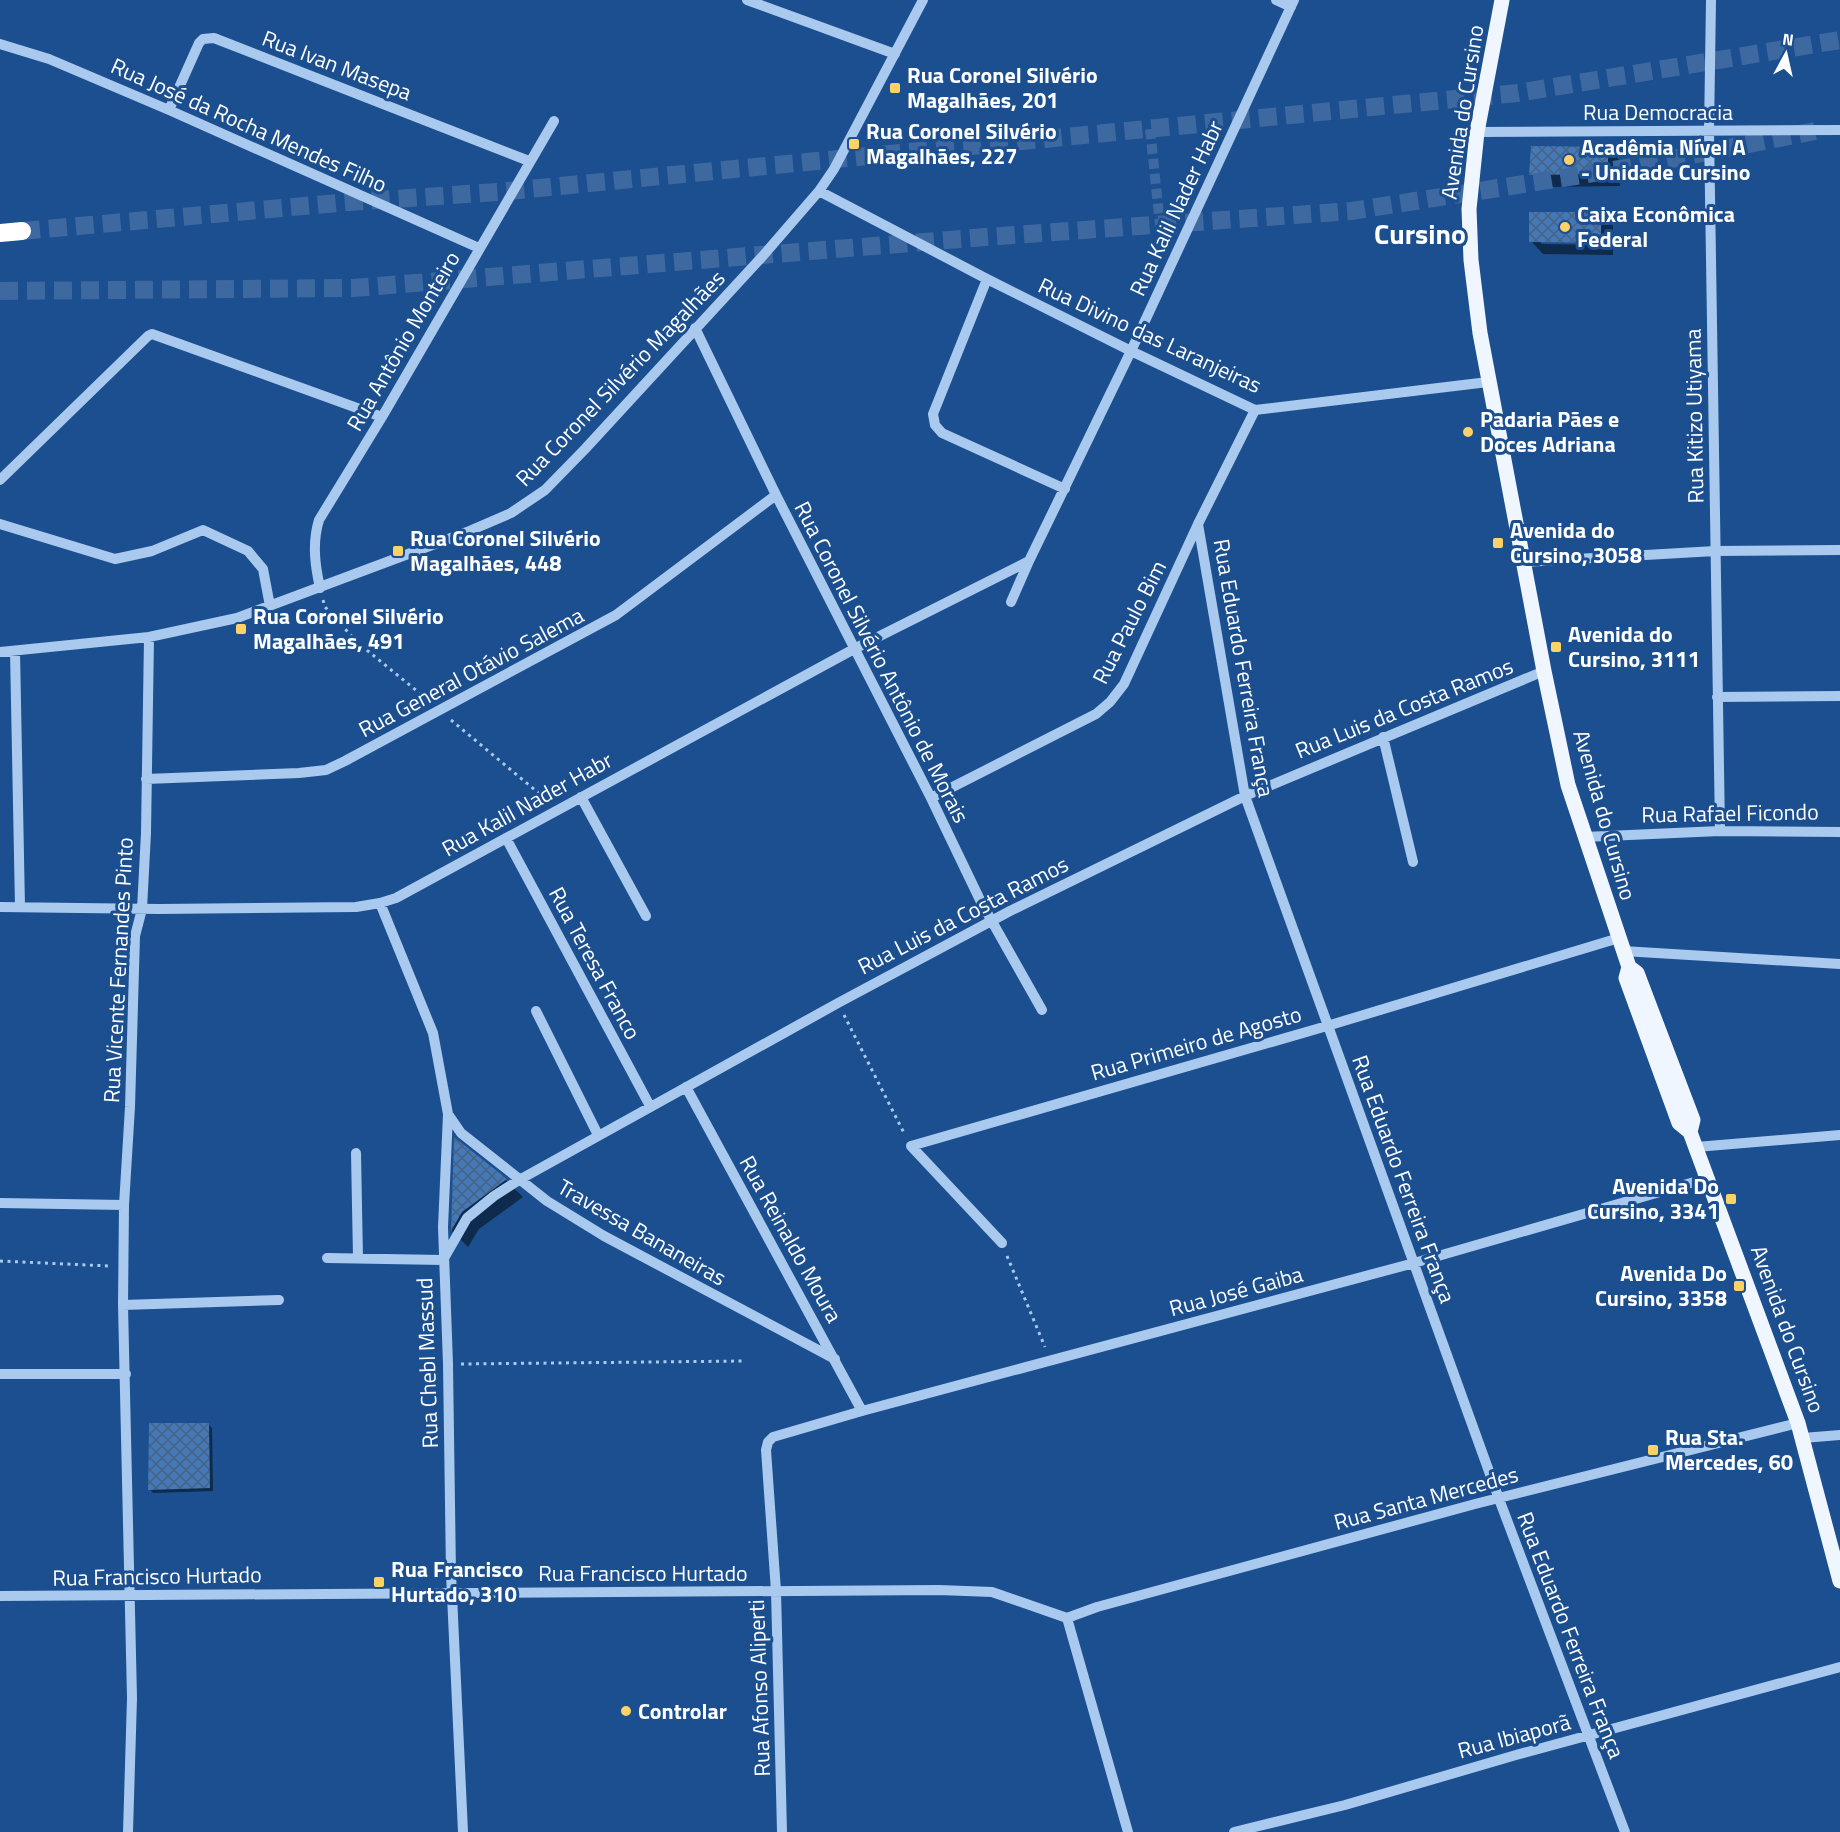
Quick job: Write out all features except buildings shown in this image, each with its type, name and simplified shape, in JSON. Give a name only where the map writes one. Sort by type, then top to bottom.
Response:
[{"type":"highway","points":[[0,233],[22,231]]},
{"type":"main road","name":"Avenida do Cursino","points":[[1502,0],[1477,132],[1469,209],[1471,261],[1488,382],[1568,785],[1621,945],[1629,967],[1637,973],[1689,1108],[1693,1120],[1690,1132],[1798,1423],[1840,1581]]},
{"type":"street","points":[[747,0],[895,54]]},
{"type":"street","name":"Rua Coronel Silvério Magalhães","points":[[0,652],[149,637],[237,618],[466,532],[512,513],[532,500],[585,448],[761,258],[819,191],[834,169],[923,0]]},
{"type":"street","points":[[1276,0],[1293,3]]},
{"type":"street","name":"Rua Kitizo Utiyama","points":[[1711,0],[1709,132],[1720,831]]},
{"type":"street","name":"Rua Kalil Nader Habr","points":[[1011,602],[1293,3]]},
{"type":"street","name":"Rua Ivan Masepa","points":[[169,110],[199,43],[203,39],[214,38],[529,161]]},
{"type":"street","name":"Rua José da Rocha Mendes Filho","points":[[0,44],[49,59],[169,110],[479,248]]},
{"type":"street","name":"Rua Antônio Monteiro","points":[[320,588],[315,562],[315,533],[319,520],[382,417],[554,121]]},
{"type":"street","name":"Rua Democracia","points":[[1477,132],[1840,130]]},
{"type":"street","name":"Rua Divino das Laranjeiras","points":[[819,191],[987,279],[1255,410],[1488,382]]},
{"type":"street","points":[[987,279],[933,414],[935,425],[942,433],[1065,489]]},
{"type":"street","name":"Rua Coronel Silvério Antônio de Morais","points":[[695,328],[776,495],[931,798],[991,921],[1042,1010]]},
{"type":"street","points":[[0,480],[152,334],[382,417]]},
{"type":"street","name":"Rua Paulo Bim","points":[[931,798],[1096,714],[1110,702],[1124,684],[1198,524],[1255,410]]},
{"type":"street","name":"Rua General Otávio Salema","points":[[146,778],[326,770],[616,615],[776,495]]},
{"type":"street","points":[[0,524],[115,559],[152,551],[204,530],[248,551],[264,569],[270,606]]},
{"type":"street","name":"Rua Eduardo Ferreira França","points":[[1198,524],[1245,796],[1499,1499],[1625,1832]]},
{"type":"street","points":[[1524,562],[1715,551],[1840,550]]},
{"type":"street","name":"Rua Kalil Nader Habr","points":[[0,907],[142,909],[356,907],[396,898],[854,649],[1029,561]]},
{"type":"street","name":"Rua Vicente Fernandes Pinto","points":[[129,1832],[132,1698],[123,1305],[124,1205],[135,936],[142,909],[149,637]]},
{"type":"street","points":[[15,651],[20,907]]},
{"type":"street","name":"Rua Luis da Costa Ramos","points":[[443,1260],[467,1218],[494,1196],[598,1135],[837,1003],[991,921],[1245,796],[1544,671]]},
{"type":"street","points":[[1717,697],[1840,696]]},
{"type":"street","points":[[1383,737],[1413,862]]},
{"type":"street","points":[[581,797],[646,916]]},
{"type":"street","name":"Rua Rafael Ficondo","points":[[1584,837],[1720,831],[1840,832]]},
{"type":"street","name":"Rua Teresa Franco","points":[[506,838],[650,1106]]},
{"type":"street","name":"Rua Chebl Massud","points":[[380,903],[433,1033],[448,1114],[444,1162],[443,1260],[463,1832]]},
{"type":"street","points":[[1621,945],[1840,964]]},
{"type":"street","name":"Rua Primeiro de Agosto","points":[[911,1146],[1327,1026],[1621,945]]},
{"type":"street","points":[[536,1011],[598,1135]]},
{"type":"street","name":"Rua Reinaldo Moura","points":[[686,1087],[862,1411]]},
{"type":"street","name":"Travessa Bananeiras","points":[[448,1114],[461,1133],[547,1201],[604,1236],[835,1359]]},
{"type":"street","points":[[1696,1147],[1840,1135]]},
{"type":"street","points":[[911,1146],[1002,1243]]},
{"type":"street","points":[[356,1153],[358,1258]]},
{"type":"street","name":"Rua José Gaiba","points":[[773,1437],[1414,1263],[1708,1178]]},
{"type":"street","points":[[0,1203],[124,1205]]},
{"type":"street","points":[[327,1258],[443,1260]]},
{"type":"street","points":[[123,1305],[279,1300]]},
{"type":"street","points":[[0,1374],[126,1374]]},
{"type":"street","name":"Rua Santa Mercedes","points":[[1067,1618],[1096,1607],[1499,1499],[1798,1423]]},
{"type":"street","points":[[1803,1438],[1840,1435]]},
{"type":"street","name":"Rua Afonso Aliperti","points":[[773,1437],[768,1442],[766,1450],[776,1591],[782,1832]]},
{"type":"street","name":"Rua Francisco Hurtado","points":[[0,1596],[939,1590],[992,1592],[1067,1618]]},
{"type":"street","points":[[1067,1618],[1128,1832]]},
{"type":"street","name":"Rua Ibiaporã","points":[[1234,1832],[1346,1805],[1840,1667]]},
{"type":"path","points":[[320,588],[325,607],[357,642],[558,809]]},
{"type":"path","points":[[837,1003],[911,1146]]},
{"type":"path","points":[[1002,1243],[1050,1360]]},
{"type":"path","points":[[0,1261],[124,1266]]},
{"type":"path","points":[[448,1364],[744,1361]]},
{"type":"tunnel","points":[[22,231],[349,202],[498,192],[1517,93],[1840,40]]},
{"type":"tunnel","points":[[1150,129],[1160,225]]},
{"type":"tunnel","points":[[0,291],[353,288],[985,237],[1351,211],[1620,169],[1815,131]]},
{"type":"place","name":"Rua Coronel Silvério Magalhães, 201","points":[[895,88]]},
{"type":"place","name":"Rua Coronel Silvério Magalhães, 227","points":[[854,144]]},
{"type":"place","name":"Acadêmia Nível A - Unidade Cursino","points":[[1569,160]]},
{"type":"place","name":"Caixa Econômica Federal","points":[[1565,227]]},
{"type":"place","name":"Padaria Pães e Doces Adriana","points":[[1468,432]]},
{"type":"place","name":"Avenida do Cursino, 3058","points":[[1498,543]]},
{"type":"place","name":"Rua Coronel Silvério Magalhães, 448","points":[[398,551]]},
{"type":"place","name":"Rua Coronel Silvério Magalhães, 491","points":[[241,629]]},
{"type":"place","name":"Avenida do Cursino, 3111","points":[[1556,647]]},
{"type":"place","name":"Avenida Do Cursino, 3341","points":[[1731,1199]]},
{"type":"place","name":"Avenida Do Cursino, 3358","points":[[1739,1286]]},
{"type":"place","name":"Rua Sta. Mercedes, 60","points":[[1653,1450]]},
{"type":"place","name":"Rua Francisco Hurtado, 310","points":[[379,1582]]},
{"type":"place","name":"Controlar","points":[[626,1711]]},
{"type":"district","name":"Cursino","points":[[1420,234]]}]
